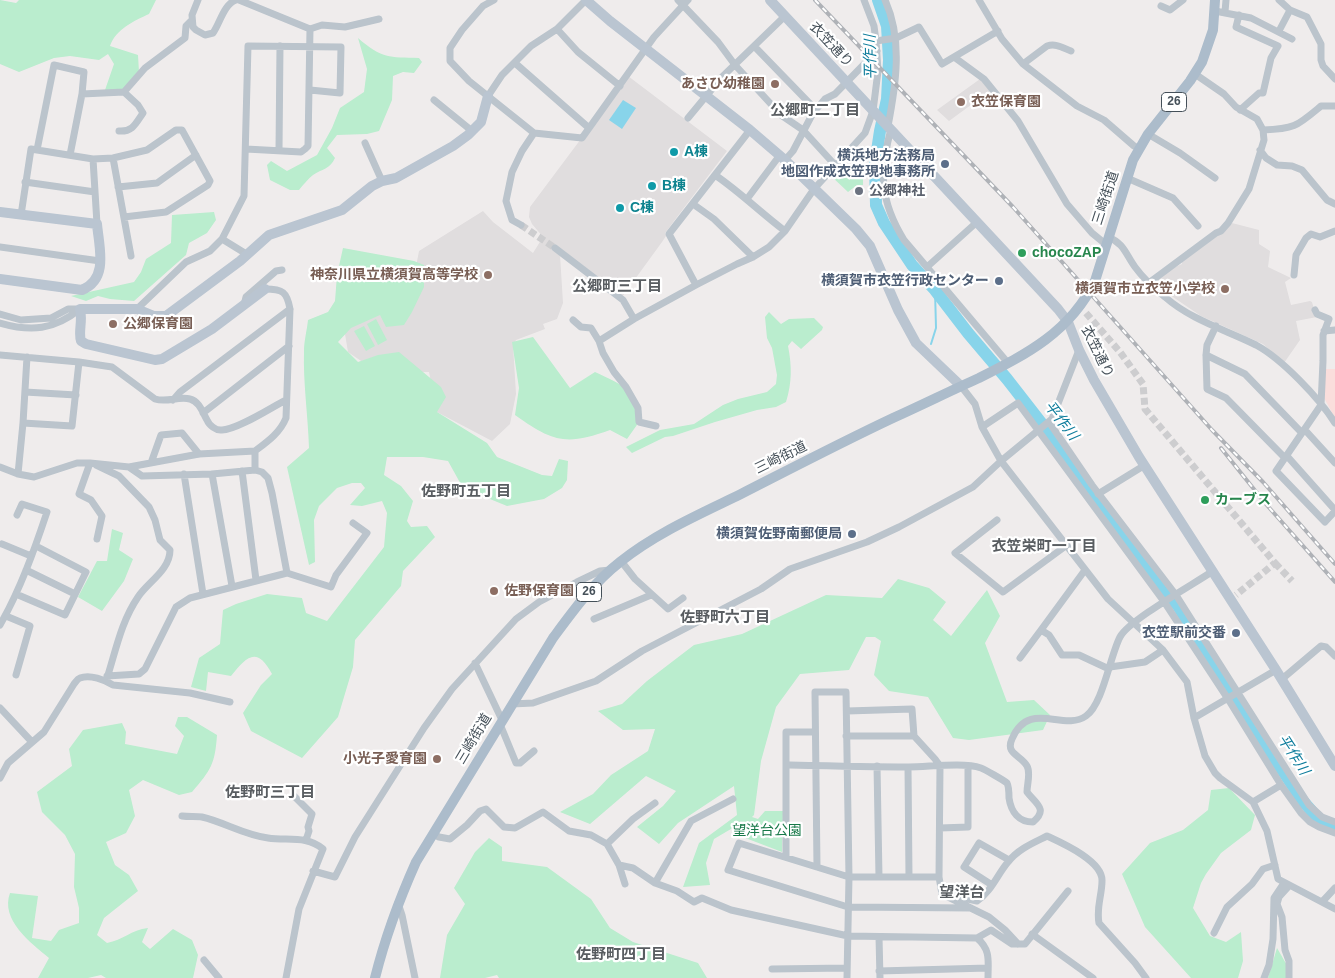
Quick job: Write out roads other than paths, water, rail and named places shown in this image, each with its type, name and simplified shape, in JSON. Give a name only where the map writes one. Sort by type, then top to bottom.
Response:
[{"type":"main road","name":"三崎街道","points":[[375,978],[398,903],[416,862],[432,834],[553,638],[587,594],[610,570],[666,531],[1030,352],[1068,322],[1087,297],[1095,281],[1127,178],[1139,148],[1195,74],[1208,48],[1218,4]]},
{"type":"street","points":[[198,0],[192,20],[193,28],[198,33],[209,35],[218,27],[227,7],[231,2],[237,0],[310,29],[322,25],[345,27],[379,19]]},
{"type":"street","points":[[494,0],[484,6],[462,30],[450,48],[450,61],[469,81],[534,133],[582,138],[654,37],[683,2],[718,42],[735,65],[781,114],[803,130],[835,165]]},
{"type":"street","points":[[0,314],[21,320],[51,318],[68,309],[137,309],[154,316],[166,316],[248,255],[269,235],[342,210],[372,186],[382,181],[396,178],[453,146],[481,122],[488,96],[502,75],[531,46],[557,29],[586,0],[610,22],[750,130],[856,229],[870,246],[901,316],[916,343],[961,386],[975,404],[982,427],[1001,460],[1108,599],[1163,650],[1187,682],[1194,718],[1205,756],[1215,773],[1253,802],[1267,831],[1278,879],[1335,908]]},
{"type":"street","name":"衣笠通り","points":[[770,0],[889,126],[1068,322],[1094,380],[1144,465],[1279,674],[1335,766]]},
{"type":"street","points":[[599,341],[634,319],[696,285],[769,248],[785,231],[814,189],[865,133],[875,112],[878,41],[864,0]]},
{"type":"street","points":[[885,0],[894,38],[897,64],[884,160],[886,205],[894,224],[904,240],[1008,363]]},
{"type":"street","points":[[979,0],[1002,39],[1023,64],[1078,106],[1104,120],[1134,146],[1139,148]]},
{"type":"street","points":[[1161,6],[1170,10],[1183,0]]},
{"type":"street","points":[[1279,0],[1290,10],[1307,17],[1321,44],[1320,60],[1335,79]]},
{"type":"street","points":[[1218,4],[1239,15],[1251,18],[1279,31],[1292,39]]},
{"type":"street","points":[[1279,31],[1290,10]]},
{"type":"street","points":[[1239,15],[1236,27],[1278,46],[1271,58],[1263,93],[1259,93],[1240,110]]},
{"type":"street","points":[[688,118],[706,95],[786,16]]},
{"type":"street","points":[[124,92],[145,68],[185,38],[186,26],[192,20]]},
{"type":"street","points":[[878,41],[894,38],[919,27],[942,64],[998,31]]},
{"type":"street","points":[[246,149],[301,152],[308,146],[310,29]]},
{"type":"street","points":[[557,29],[578,52],[620,86]]},
{"type":"street","points":[[1023,64],[1052,44],[1071,51]]},
{"type":"street","points":[[137,309],[186,262],[210,251],[222,239],[244,196],[248,46],[341,47],[340,93],[310,90]]},
{"type":"street","points":[[279,150],[280,46]]},
{"type":"street","points":[[754,46],[816,110]]},
{"type":"street","points":[[747,199],[782,158],[793,151],[803,130],[825,99],[835,94],[877,51]]},
{"type":"street","points":[[954,57],[984,79],[1018,121],[1068,204],[1092,233],[1103,242],[1117,240],[1124,246],[1136,268],[1166,298],[1198,320],[1216,326],[1258,346],[1279,362],[1296,376],[1335,423]]},
{"type":"street","points":[[515,63],[589,128]]},
{"type":"street","points":[[37,150],[54,65],[84,72],[82,94],[70,155]]},
{"type":"street","points":[[1150,282],[1221,231],[1228,223],[1249,189],[1264,140],[1263,130],[1257,119],[1231,104],[1224,94],[1195,74]]},
{"type":"street","points":[[82,94],[124,92],[138,105],[143,114],[131,130],[128,132],[120,131]]},
{"type":"street","points":[[434,100],[472,131]]},
{"type":"street","points":[[1263,130],[1285,129],[1300,124],[1321,106],[1335,106]]},
{"type":"street","points":[[22,215],[31,149],[93,159],[113,158],[147,150],[179,130],[184,134],[209,178],[208,185],[166,212],[124,217]]},
{"type":"street","points":[[696,285],[669,234],[750,130]]},
{"type":"street","points":[[521,225],[512,220],[506,202],[512,172],[522,151],[534,133]]},
{"type":"street","points":[[1148,134],[1215,178]]},
{"type":"street","points":[[365,143],[382,181]]},
{"type":"street","points":[[1260,150],[1266,158],[1277,165],[1292,166],[1302,170],[1326,200],[1334,202]]},
{"type":"street","points":[[118,187],[157,183],[196,155]]},
{"type":"street","points":[[113,158],[131,256]]},
{"type":"street","points":[[0,279],[82,290],[96,280],[101,268],[93,159]]},
{"type":"street","points":[[714,175],[737,190],[785,231]]},
{"type":"street","points":[[1127,178],[1173,198],[1198,226]]},
{"type":"street","points":[[25,182],[95,192]]},
{"type":"street","points":[[693,204],[714,219],[753,257]]},
{"type":"street","points":[[0,212],[98,224]]},
{"type":"street","points":[[927,267],[977,222]]},
{"type":"street","points":[[1294,275],[1296,255],[1306,238],[1311,234],[1320,237],[1335,231]]},
{"type":"street","points":[[222,239],[248,255]]},
{"type":"street","points":[[0,247],[100,260]]},
{"type":"street","points":[[555,248],[623,300],[634,319]]},
{"type":"street","points":[[243,306],[246,297],[276,271],[282,270]]},
{"type":"street","points":[[0,466],[18,474],[34,476],[77,463],[129,467],[199,454],[255,451],[283,426],[286,418],[290,309],[288,298],[279,290],[265,289],[204,334],[170,355],[155,360],[82,341],[80,336],[82,318],[80,309]]},
{"type":"street","points":[[0,322],[13,327],[52,326],[70,317],[80,309]]},
{"type":"street","points":[[173,400],[180,392],[290,309]]},
{"type":"street","points":[[1216,326],[1207,345],[1207,389],[1226,398],[1286,457],[1335,511],[1325,522],[1276,470],[1286,457],[1304,432],[1321,405],[1324,331],[1328,320],[1317,314],[1315,310]]},
{"type":"street","points":[[573,320],[580,327],[592,328],[603,353],[638,408],[639,422],[656,426]]},
{"type":"street","points":[[1324,331],[1335,330]]},
{"type":"street","points":[[203,412],[289,346]]},
{"type":"street","points":[[512,704],[533,703],[596,680],[642,651],[761,589],[790,570],[867,542],[973,487],[1001,460],[1052,418],[1079,350]]},
{"type":"street","points":[[0,355],[112,367],[155,399],[162,402],[190,399],[198,403],[208,423],[216,429],[222,430],[236,426],[286,400]]},
{"type":"street","points":[[1206,355],[1244,374],[1335,463]]},
{"type":"street","points":[[18,474],[27,357]]},
{"type":"street","points":[[23,423],[72,426],[79,362]]},
{"type":"street","points":[[25,392],[76,395]]},
{"type":"street","points":[[982,427],[1018,403],[1165,602],[1281,785],[1301,813],[1310,822],[1325,830],[1335,832]]},
{"type":"street","points":[[1048,423],[1098,494],[1176,595],[1314,811],[1322,817],[1335,822]]},
{"type":"street","points":[[151,463],[161,435],[182,433],[199,454]]},
{"type":"street","points":[[254,470],[255,451]]},
{"type":"street","points":[[90,463],[80,494],[91,500],[102,516],[97,539]]},
{"type":"street","points":[[90,463],[119,476],[149,506],[160,540],[170,550],[170,560],[138,596],[123,624],[107,678]]},
{"type":"street","points":[[1098,494],[1144,465]]},
{"type":"street","points":[[129,467],[142,476],[212,474],[254,470],[262,472],[268,478],[272,493],[287,572]]},
{"type":"street","points":[[242,471],[256,580]]},
{"type":"street","points":[[184,474],[203,594]]},
{"type":"street","points":[[212,474],[232,586]]},
{"type":"street","points":[[0,626],[32,556],[47,512],[22,504],[17,515]]},
{"type":"street","points":[[997,520],[955,553],[1003,592],[1067,545]]},
{"type":"street","points":[[0,778],[8,763],[44,732],[74,684],[80,678],[107,678],[139,674],[145,669],[176,607],[190,598],[287,572],[331,587],[336,575],[368,533],[353,523]]},
{"type":"street","points":[[2,544],[32,556]]},
{"type":"street","points":[[16,594],[64,614],[86,572],[36,546]]},
{"type":"street","points":[[621,561],[652,595],[668,609],[683,598]]},
{"type":"street","points":[[26,570],[75,594]]},
{"type":"street","points":[[313,871],[335,876],[355,837],[424,728],[452,690],[516,619],[539,602],[577,582],[600,571],[610,570]]},
{"type":"street","points":[[1020,658],[1085,570]]},
{"type":"street","points":[[787,765],[968,766],[982,768],[1008,784],[1013,811],[1018,817],[1027,822],[1033,822],[1038,818],[1041,810],[1040,805],[1027,792],[1028,771],[1026,764],[1013,755],[1011,749],[1011,741],[1018,728],[1024,722],[1046,718],[1069,721],[1085,717],[1094,705],[1121,636],[1134,623],[1212,571]]},
{"type":"street","points":[[577,582],[587,594]]},
{"type":"street","points":[[594,619],[652,595]]},
{"type":"street","points":[[6,616],[30,626],[16,675]]},
{"type":"street","points":[[1041,630],[1049,635],[1062,655],[1079,655],[1110,668],[1145,662],[1163,650]]},
{"type":"street","points":[[1194,718],[1238,693],[1279,674],[1321,646],[1326,646],[1335,656]]},
{"type":"street","points":[[475,663],[501,722],[516,763],[520,763],[534,751]]},
{"type":"street","points":[[107,678],[113,685],[190,693],[230,702]]},
{"type":"street","points":[[817,867],[817,765],[814,692],[846,692],[848,766],[847,978]]},
{"type":"street","points":[[0,708],[32,742]]},
{"type":"street","points":[[847,711],[912,709],[914,736],[936,759],[940,766],[939,877],[942,894],[989,917],[1018,944]]},
{"type":"street","points":[[786,857],[786,732],[815,732]]},
{"type":"street","points":[[846,736],[914,736]]},
{"type":"street","points":[[877,766],[879,877]]},
{"type":"street","points":[[940,828],[968,827],[968,766]]},
{"type":"street","points":[[908,767],[909,877]]},
{"type":"street","points":[[1253,802],[1281,785]]},
{"type":"street","points":[[294,796],[312,814],[306,840]]},
{"type":"street","points":[[656,882],[690,821],[733,799]]},
{"type":"street","points":[[607,844],[633,819],[654,803]]},
{"type":"street","points":[[432,834],[439,838],[450,839],[468,825],[480,811],[486,809],[504,827],[515,828],[543,812],[569,830],[591,835],[607,844],[625,884]]},
{"type":"street","points":[[182,816],[200,817],[219,822],[247,834],[268,838],[306,840],[323,849],[299,909],[286,978]]},
{"type":"street","points":[[945,896],[950,894],[977,901],[984,897],[1009,860],[1027,846],[1048,836],[1081,853],[1100,872],[1102,879],[1097,914],[1098,923],[1135,963],[1146,978]]},
{"type":"street","points":[[939,877],[848,877],[739,842],[728,870],[848,907],[971,908]]},
{"type":"street","points":[[992,885],[964,866],[979,842],[1009,860]]},
{"type":"street","points":[[618,866],[634,868],[694,902],[702,898],[730,910],[848,936],[977,938],[990,930],[1012,944],[1025,944],[1068,891]]},
{"type":"street","points":[[1214,933],[1227,907],[1252,884],[1263,869],[1276,866]]},
{"type":"street","points":[[1264,978],[1269,965],[1273,939],[1274,898],[1287,884]]},
{"type":"street","points":[[1287,884],[1277,904],[1282,917],[1285,950],[1289,961],[1289,978]]},
{"type":"street","points":[[1322,902],[1335,888]]},
{"type":"street","points":[[398,903],[415,978]]},
{"type":"street","points":[[1032,934],[1093,978]]},
{"type":"street","points":[[879,937],[880,974],[988,968]]},
{"type":"street","points":[[977,938],[984,944],[988,952],[988,978]]},
{"type":"street","points":[[204,960],[220,978]]},
{"type":"street","points":[[772,969],[847,968]]},
{"type":"water","points":[[623,100],[636,108],[622,129],[609,120]]},
{"type":"waterway","name":"平作川","points":[[878,0],[887,26],[889,60],[887,99],[875,164],[876,205],[884,223],[912,265],[935,290],[1007,379],[1067,456],[1119,533],[1178,606],[1224,682],[1302,800],[1322,823],[1335,828]]},
{"type":"waterway","points":[[931,344],[936,328],[935,290]]},
{"type":"tunnel","points":[[521,225],[555,248]]},
{"type":"tunnel","points":[[1086,313],[1120,352],[1143,384],[1145,409],[1275,563],[1236,595]]},
{"type":"tunnel","points":[[1275,563],[1292,581]]},
{"type":"railway","points":[[815,0],[1013,207],[1212,430],[1263,482],[1335,564]]},
{"type":"railway","points":[[1221,448],[1265,503],[1335,582]]},
{"type":"place","name":"あさひ幼稚園","points":[[775,84]]},
{"type":"place","name":"衣笠保育園","points":[[961,102]]},
{"type":"place","name":"A棟","points":[[674,152]]},
{"type":"place","name":"横浜地方法務局 地図作成衣笠現地事務所","points":[[945,164]]},
{"type":"place","name":"B棟","points":[[652,186]]},
{"type":"place","name":"公郷神社","points":[[859,191]]},
{"type":"place","name":"C棟","points":[[620,208]]},
{"type":"place","name":"chocoZAP","points":[[1022,253]]},
{"type":"place","name":"神奈川県立横須賀高等学校","points":[[488,275]]},
{"type":"place","name":"横須賀市衣笠行政センター","points":[[999,281]]},
{"type":"place","name":"横須賀市立衣笠小学校","points":[[1225,289]]},
{"type":"place","name":"公郷保育園","points":[[113,324]]},
{"type":"place","name":"カーブス","points":[[1205,500]]},
{"type":"place","name":"横須賀佐野南郵便局","points":[[852,534]]},
{"type":"place","name":"佐野保育園","points":[[494,591]]},
{"type":"place","name":"衣笠駅前交番","points":[[1236,633]]},
{"type":"place","name":"小光子愛育園","points":[[437,759]]},
{"type":"district","name":"公郷町二丁目","points":[[815,111]]},
{"type":"district","name":"公郷町三丁目","points":[[617,287]]},
{"type":"district","name":"佐野町五丁目","points":[[466,492]]},
{"type":"district","name":"衣笠栄町一丁目","points":[[1044,547]]},
{"type":"district","name":"佐野町六丁目","points":[[725,618]]},
{"type":"district","name":"佐野町三丁目","points":[[270,793]]},
{"type":"district","name":"望洋台","points":[[962,893]]},
{"type":"district","name":"佐野町四丁目","points":[[621,955]]},
{"type":"park label","name":"望洋台公園","points":[[767,831]]}]
